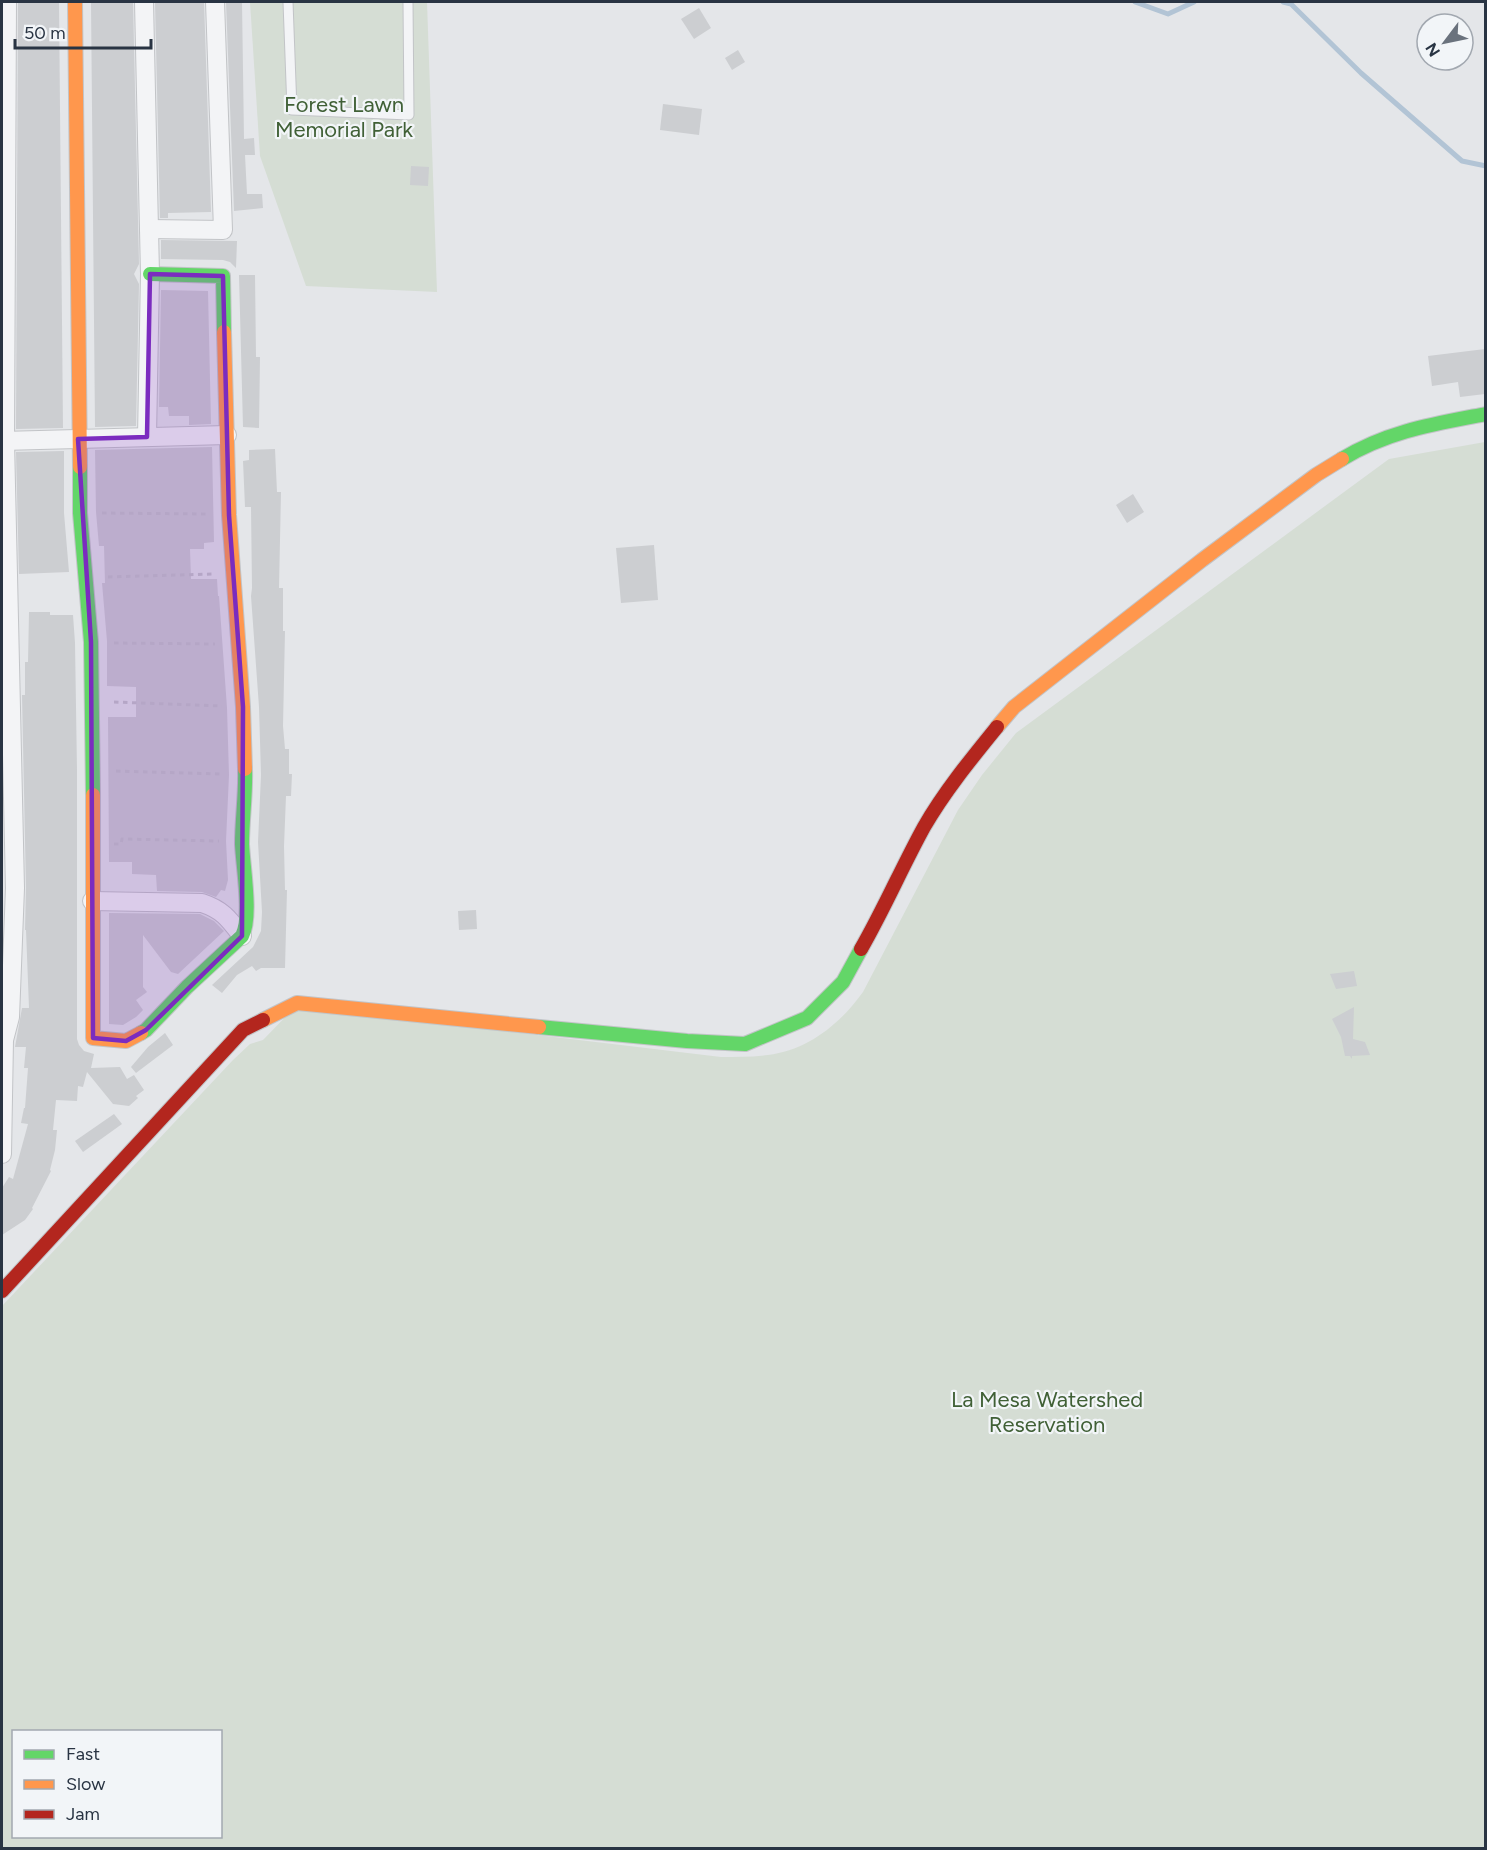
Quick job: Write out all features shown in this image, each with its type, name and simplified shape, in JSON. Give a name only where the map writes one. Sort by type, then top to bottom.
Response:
[{"type":"street","points":[[2,1154],[4,1040],[15,888],[3,441],[7,2]]},
{"type":"street","points":[[75,2],[78,439],[80,513],[91,642],[93,1038],[126,1041],[146,1030],[187,987],[242,936],[245,930],[246,913],[242,842],[245,775],[243,707],[229,514],[223,276],[150,274]]},
{"type":"street","points":[[144,2],[150,274],[147,437]]},
{"type":"street","points":[[149,229],[224,230],[215,2]]},
{"type":"street","points":[[2,1291],[243,1029],[297,1002],[687,1041],[745,1044],[807,1018],[843,982],[883,911],[925,826],[971,759],[1014,707],[1202,560],[1316,475],[1362,447],[1416,427],[1485,414]]},
{"type":"street","points":[[3,441],[227,435]]},
{"type":"street","points":[[92,901],[202,903],[217,908],[227,916],[242,936]]},
{"type":"lane","points":[[288,2],[292,110],[409,115],[408,2]]},
{"type":"path","points":[[80,513],[229,514]]},
{"type":"path","points":[[86,578],[234,574]]},
{"type":"path","points":[[91,642],[239,644]]},
{"type":"path","points":[[92,700],[243,707]]},
{"type":"path","points":[[93,770],[245,775]]},
{"type":"path","points":[[92,842],[121,844],[122,839],[242,842]]},
{"type":"highlighted area","points":[[150,274],[223,276],[229,515],[243,707],[242,936],[146,1030],[126,1041],[93,1038],[91,642],[78,439],[147,437]]},
{"type":"green space","name":"Forest Lawn Memorial Park","points":[[250,2],[427,2],[437,292],[306,286],[260,156]]},
{"type":"green space","name":"La Mesa Watershed Reservation","points":[[1485,442],[1485,1848],[2,1848],[2,1306],[233,1060],[250,1044],[263,1040],[296,1006],[721,1057],[768,1055],[796,1048],[810,1041],[844,1015],[863,992],[958,810],[982,775],[1016,733],[1389,459]]},
{"type":"building","points":[[18,2],[59,2],[63,428],[16,429]]},
{"type":"building","points":[[91,2],[133,2],[139,264],[134,274],[139,284],[136,426],[95,427]]},
{"type":"building","points":[[155,2],[204,2],[211,212],[168,213],[168,218],[160,218]]},
{"type":"building","points":[[226,2],[242,2],[244,139],[254,138],[255,155],[245,155],[247,194],[262,194],[263,208],[234,211]]},
{"type":"building","points":[[699,8],[711,28],[694,39],[681,19]]},
{"type":"building","points":[[738,50],[745,62],[732,70],[725,58]]},
{"type":"building","points":[[663,104],[702,109],[699,135],[660,130]]},
{"type":"building","points":[[411,166],[429,167],[428,186],[410,185]]},
{"type":"building","points":[[161,240],[237,241],[236,268],[230,262],[223,260],[161,259]]},
{"type":"building","points":[[239,275],[255,275],[256,357],[260,357],[259,428],[243,427]]},
{"type":"building","points":[[161,290],[208,291],[211,424],[189,425],[189,416],[169,416],[168,407],[159,407]]},
{"type":"building","points":[[1485,349],[1485,394],[1460,397],[1458,382],[1432,386],[1428,356]]},
{"type":"building","points":[[212,447],[214,542],[204,543],[204,549],[190,549],[191,579],[217,579],[219,596],[227,708],[228,880],[225,891],[221,890],[216,897],[202,892],[157,891],[156,875],[132,874],[132,862],[109,862],[108,717],[136,717],[136,687],[107,686],[107,641],[102,583],[105,583],[104,546],[99,546],[95,450]]},
{"type":"building","points":[[275,449],[277,492],[281,492],[279,588],[283,588],[283,631],[285,631],[283,726],[285,749],[289,749],[289,774],[292,774],[291,796],[286,796],[284,846],[285,890],[287,890],[285,968],[261,968],[256,971],[252,966],[237,975],[222,993],[212,985],[253,947],[261,931],[258,842],[261,775],[259,707],[251,596],[251,507],[245,507],[243,461],[249,460],[249,450]]},
{"type":"building","points":[[64,451],[64,513],[69,572],[19,574],[16,452]]},
{"type":"building","points":[[1133,494],[1144,512],[1127,523],[1116,505]]},
{"type":"building","points":[[654,545],[658,600],[621,603],[616,548]]},
{"type":"building","points":[[29,612],[73,615],[77,770],[77,1039],[84,1051],[94,1054],[91,1068],[120,1067],[127,1079],[134,1075],[144,1090],[129,1106],[113,1104],[87,1072],[83,1087],[78,1086],[77,1101],[56,1100],[53,1130],[57,1130],[51,1171],[33,1209],[25,1220],[2,1235],[2,1188],[9,1177],[13,1179],[28,1124],[21,1123],[25,1108],[28,1068],[24,1068],[26,1047],[15,1047],[22,1008],[29,1008],[25,930],[22,695],[25,695],[25,662],[28,662]]},
{"type":"building","points":[[476,910],[477,929],[459,930],[458,911]]},
{"type":"building","points":[[109,913],[200,914],[214,921],[224,931],[178,974],[171,972],[143,935],[143,987],[147,992],[136,1000],[143,1010],[123,1025],[109,1024]]},
{"type":"building","points":[[1354,971],[1357,986],[1336,989],[1330,974]]},
{"type":"building","points":[[1354,1007],[1353,1039],[1365,1042],[1370,1055],[1352,1056],[1352,1059],[1350,1056],[1345,1056],[1341,1037],[1332,1019]]},
{"type":"building","points":[[165,1033],[173,1045],[136,1073],[131,1067],[148,1047]]},
{"type":"building","points":[[114,1114],[122,1124],[83,1152],[75,1141]]},
{"type":"waterway","points":[[1135,2],[1168,14],[1194,2]]},
{"type":"waterway","points":[[1283,2],[1291,4],[1361,73],[1462,161],[1486,166]]},
{"type":"traffic: fast","points":[[150,274],[223,276],[224,332]]},
{"type":"traffic: fast","points":[[1342,459],[1359,449],[1394,435],[1486,414]]},
{"type":"traffic: fast","points":[[80,467],[80,513],[91,642],[93,795]]},
{"type":"traffic: fast","points":[[141,1033],[242,936],[247,905],[242,844],[245,769]]},
{"type":"traffic: fast","points":[[539,1027],[745,1044],[807,1018],[843,982],[861,949]]},
{"type":"traffic: slow","points":[[75,2],[80,467]]},
{"type":"traffic: slow","points":[[224,332],[229,515],[243,707],[245,769]]},
{"type":"traffic: slow","points":[[997,727],[1014,707],[1202,560],[1316,475],[1342,459]]},
{"type":"traffic: slow","points":[[93,795],[93,1038],[126,1041],[141,1033]]},
{"type":"traffic: slow","points":[[263,1020],[297,1003],[539,1027]]},
{"type":"traffic: jam","points":[[861,949],[932,814],[958,776],[997,727]]},
{"type":"traffic: jam","points":[[2,1291],[243,1030],[263,1020]]}]
